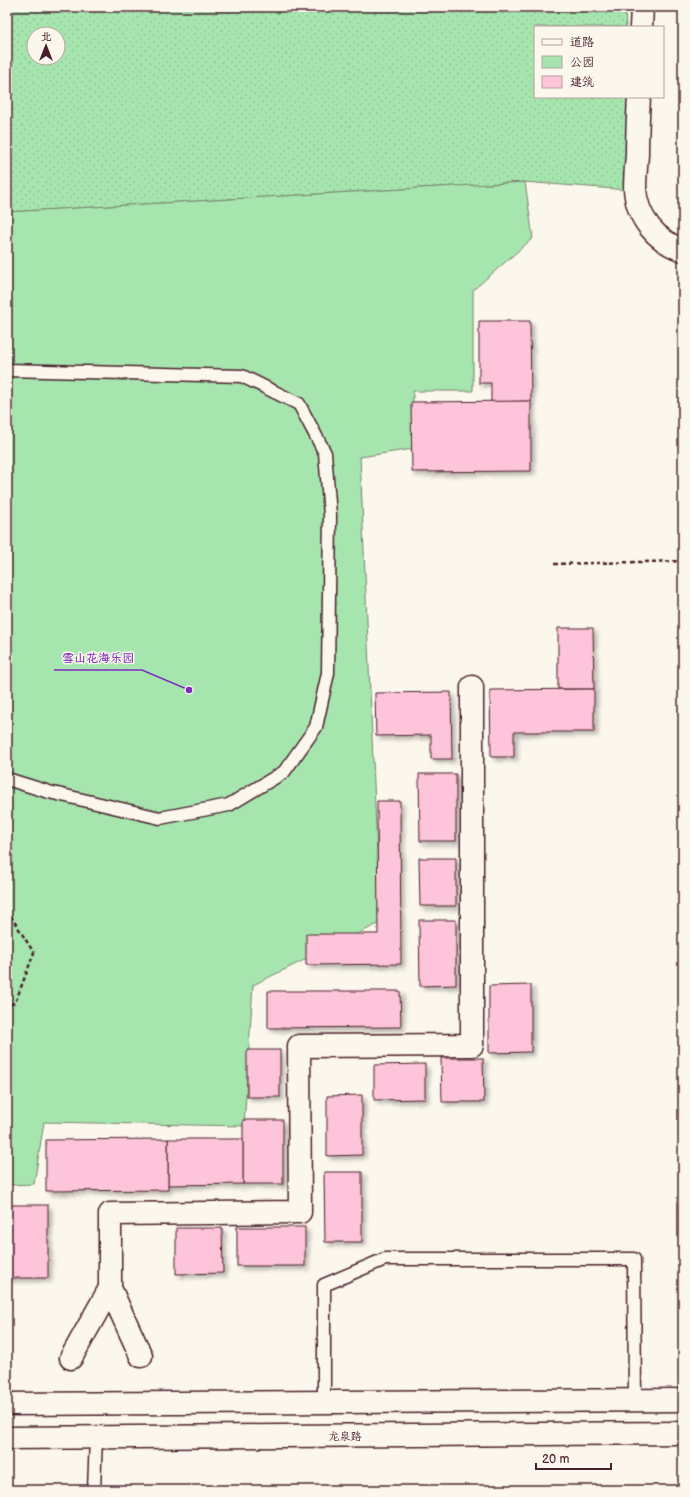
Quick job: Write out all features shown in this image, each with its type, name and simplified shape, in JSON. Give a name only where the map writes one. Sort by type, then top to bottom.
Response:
[{"type":"main road","points":[[641,26],[642,7]]},
{"type":"main road","points":[[639,98],[635,189],[638,204],[644,219],[653,232],[663,241],[683,250]]},
{"type":"main road","points":[[141,1356],[110,1288],[110,1214],[300,1212],[299,1046],[472,1045],[472,687]]},
{"type":"main road","points":[[71,1358],[110,1288]]},
{"type":"main road","points":[[7,1404],[683,1400]]},
{"type":"main road","name":"龙泉路","points":[[7,1438],[683,1433]]},
{"type":"lane","points":[[7,370],[242,376],[299,404],[325,453],[330,515],[328,673],[316,727],[284,772],[229,805],[160,818],[49,792],[7,779]]},
{"type":"lane","points":[[324,1402],[324,1285],[385,1259],[634,1259],[635,1400]]},
{"type":"lane","points":[[94,1490],[96,1437]]},
{"type":"path","points":[[554,564],[683,561]]},
{"type":"path","points":[[7,910],[34,953],[15,1003],[7,1005]]},
{"type":"green space","points":[[7,7],[625,7],[626,26],[534,26],[534,98],[627,98],[628,190],[524,182],[7,212]]},
{"type":"green space","points":[[525,182],[533,238],[473,290],[473,391],[413,391],[413,449],[360,457],[380,923],[253,985],[244,1126],[44,1122],[34,1184],[7,1185],[7,212]]},
{"type":"building","points":[[479,321],[530,321],[531,401],[491,402],[491,383],[479,383]]},
{"type":"building","points":[[531,401],[531,471],[412,472],[411,402]]},
{"type":"building","points":[[558,628],[593,628],[594,689],[558,689]]},
{"type":"building","points":[[594,689],[594,732],[514,732],[514,757],[491,757],[490,690]]},
{"type":"building","points":[[451,692],[452,759],[431,759],[431,735],[376,736],[375,693]]},
{"type":"building","points":[[419,774],[456,774],[456,841],[420,841]]},
{"type":"building","points":[[377,801],[400,801],[401,964],[306,965],[306,934],[378,934]]},
{"type":"building","points":[[419,858],[456,858],[456,906],[420,906]]},
{"type":"building","points":[[419,920],[456,920],[456,985],[420,986]]},
{"type":"building","points":[[531,985],[531,1052],[489,1053],[489,986]]},
{"type":"building","points":[[268,991],[400,991],[401,1027],[268,1028]]},
{"type":"building","points":[[247,1050],[280,1050],[280,1097],[247,1097]]},
{"type":"building","points":[[441,1058],[483,1058],[484,1102],[442,1102]]},
{"type":"building","points":[[425,1064],[425,1099],[374,1100],[374,1065]]},
{"type":"building","points":[[362,1095],[362,1155],[327,1156],[327,1096]]},
{"type":"building","points":[[243,1120],[283,1120],[283,1184],[243,1184]]},
{"type":"building","points":[[168,1139],[243,1139],[243,1184],[168,1185]]},
{"type":"building","points":[[168,1139],[168,1190],[46,1191],[46,1140]]},
{"type":"building","points":[[324,1172],[362,1172],[362,1242],[325,1242]]},
{"type":"building","points":[[7,1205],[48,1205],[48,1278],[7,1278]]},
{"type":"building","points":[[237,1227],[305,1227],[305,1266],[237,1266]]},
{"type":"building","points":[[176,1228],[222,1228],[223,1273],[176,1274]]},
{"type":"place","name":"雪山花海乐园","points":[[189,690]]}]
